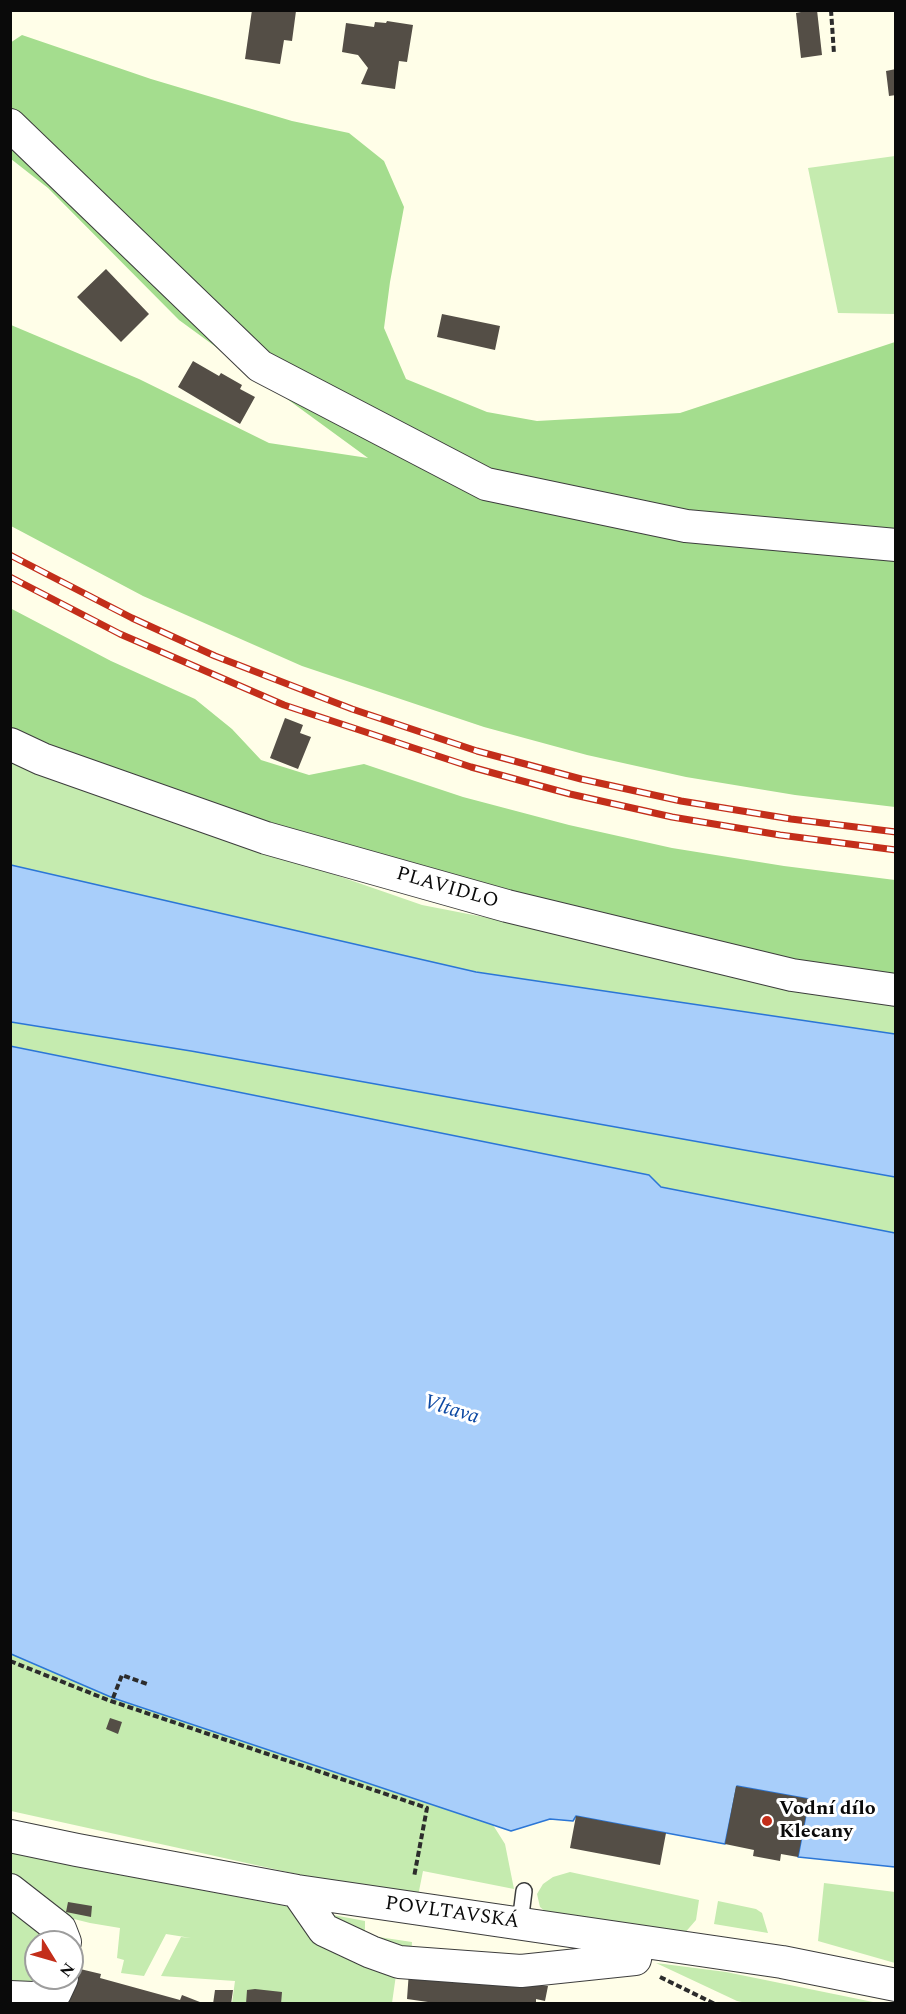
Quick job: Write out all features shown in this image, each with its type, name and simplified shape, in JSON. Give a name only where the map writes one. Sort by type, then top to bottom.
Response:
[{"type":"street","points":[[10,125],[260,366],[486,484],[686,526],[896,545]]},
{"type":"street","name":"PLAVIDLO","points":[[10,744],[42,759],[266,838],[496,903],[792,975],[896,990]]},
{"type":"street","name":"POVLTAVSKÁ","points":[[10,1836],[297,1891],[409,1909],[520,1923],[636,1951],[782,1962],[896,1985]]},
{"type":"street","points":[[10,1890],[60,1930]]},
{"type":"street","points":[[297,1891],[324,1930],[399,1962],[521,1971],[636,1951]]},
{"type":"street","points":[[10,1996],[33,1998],[55,1993],[56,1990]]},
{"type":"lane","points":[[520,1923],[524,1891]]},
{"type":"path","points":[[831,10],[834,54]]},
{"type":"path","points":[[10,1661],[108,1700],[427,1808],[409,1909]]},
{"type":"path","points":[[113,1698],[122,1675],[147,1684]]},
{"type":"path","points":[[636,1951],[664,1980],[715,2004]]},
{"type":"green space","points":[[22,35],[151,79],[292,121],[349,133],[384,161],[404,207],[384,328],[406,379],[487,412],[537,421],[680,413],[895,342],[895,807],[795,795],[686,777],[587,755],[484,727],[302,666],[143,596],[11,526],[11,325],[139,379],[269,443],[368,458],[179,320],[48,188],[11,159],[10,43]]},
{"type":"green space","points":[[895,156],[895,314],[838,313],[808,168]]},
{"type":"green space","points":[[10,608],[111,661],[195,699],[232,729],[261,760],[309,775],[364,764],[463,797],[569,825],[672,848],[784,866],[895,880],[895,975],[772,956],[301,840],[11,733]]},
{"type":"green space","points":[[10,762],[422,905],[895,997],[895,1034],[476,972],[11,865]]},
{"type":"green space","points":[[10,1022],[191,1051],[895,1177],[895,1233],[660,1187],[649,1175],[11,1046]]},
{"type":"green space","points":[[11,1654],[113,1698],[493,1825],[505,1844],[514,1889],[423,1871],[418,1896],[319,1879],[11,1811]]},
{"type":"green space","points":[[11,1848],[138,1878],[365,1921],[365,1935],[412,1942],[411,1957],[397,1968],[392,2003],[232,2003],[235,1981],[161,1976],[181,1937],[191,1938],[166,1934],[144,1976],[121,1973],[124,1960],[117,1958],[120,1928],[58,1915],[11,1881]]},
{"type":"green space","points":[[570,1872],[699,1900],[696,1920],[683,1935],[552,1917],[540,1907],[537,1894],[543,1884],[553,1877]]},
{"type":"green space","points":[[824,1883],[895,1892],[895,1963],[818,1941]]},
{"type":"green space","points":[[718,1901],[756,1909],[762,1913],[768,1933],[714,1924]]},
{"type":"green space","points":[[10,1904],[40,1930],[24,1930],[24,1986],[10,1990]]},
{"type":"green space","points":[[656,1963],[726,1972],[878,2003],[747,2003],[737,2001]]},
{"type":"water","points":[[11,865],[476,972],[895,1034],[895,1177],[191,1051],[11,1022]]},
{"type":"water","name":"Vltava","points":[[10,1046],[649,1175],[661,1187],[895,1233],[895,1867],[798,1857],[809,1799],[737,1786],[725,1844],[576,1816],[573,1821],[550,1819],[511,1831],[113,1698],[11,1654]]},
{"type":"building","points":[[252,10],[296,11],[292,41],[284,40],[280,64],[245,59]]},
{"type":"building","points":[[817,10],[822,55],[801,58],[796,13]]},
{"type":"building","points":[[387,21],[413,25],[407,62],[399,61],[395,89],[361,84],[368,68],[358,55],[342,52],[346,23],[374,27],[375,22],[386,23]]},
{"type":"building","points":[[896,69],[896,95],[889,96],[886,71]]},
{"type":"building","points":[[106,269],[149,314],[121,342],[77,297]]},
{"type":"building","points":[[442,314],[500,326],[495,350],[437,337]]},
{"type":"building","points":[[193,361],[219,376],[221,373],[242,385],[240,389],[255,397],[240,424],[178,387]]},
{"type":"building","points":[[285,718],[303,725],[300,733],[311,737],[298,769],[270,758]]},
{"type":"building","points":[[110,1718],[122,1722],[118,1734],[106,1729]]},
{"type":"building","name":"Vodní dílo Klecany","points":[[736,1786],[809,1799],[798,1857],[781,1854],[780,1861],[753,1856],[754,1850],[725,1844]]},
{"type":"building","points":[[576,1816],[666,1833],[660,1865],[570,1848]]},
{"type":"building","points":[[68,1902],[92,1906],[91,1917],[66,1912]]},
{"type":"building","points":[[84,1970],[101,1974],[100,1978],[180,2000],[182,1995],[205,2004],[67,2004],[70,1990],[84,1990]]},
{"type":"building","points":[[409,1971],[548,1986],[545,2001],[536,1999],[536,2004],[442,2004],[407,1999]]},
{"type":"building","points":[[215,1990],[233,1990],[231,2004],[213,2004]]},
{"type":"building","points":[[247,1990],[282,1992],[281,2004],[246,2004]]},
{"type":"railway","points":[[10,555],[132,618],[215,656],[352,709],[477,751],[581,779],[681,801],[791,819],[896,832]]},
{"type":"railway","points":[[10,577],[120,634],[284,705],[471,767],[570,794],[672,817],[780,835],[896,850]]},
{"type":"place","name":"Vodní dílo Klecany","points":[[767,1821]]}]
